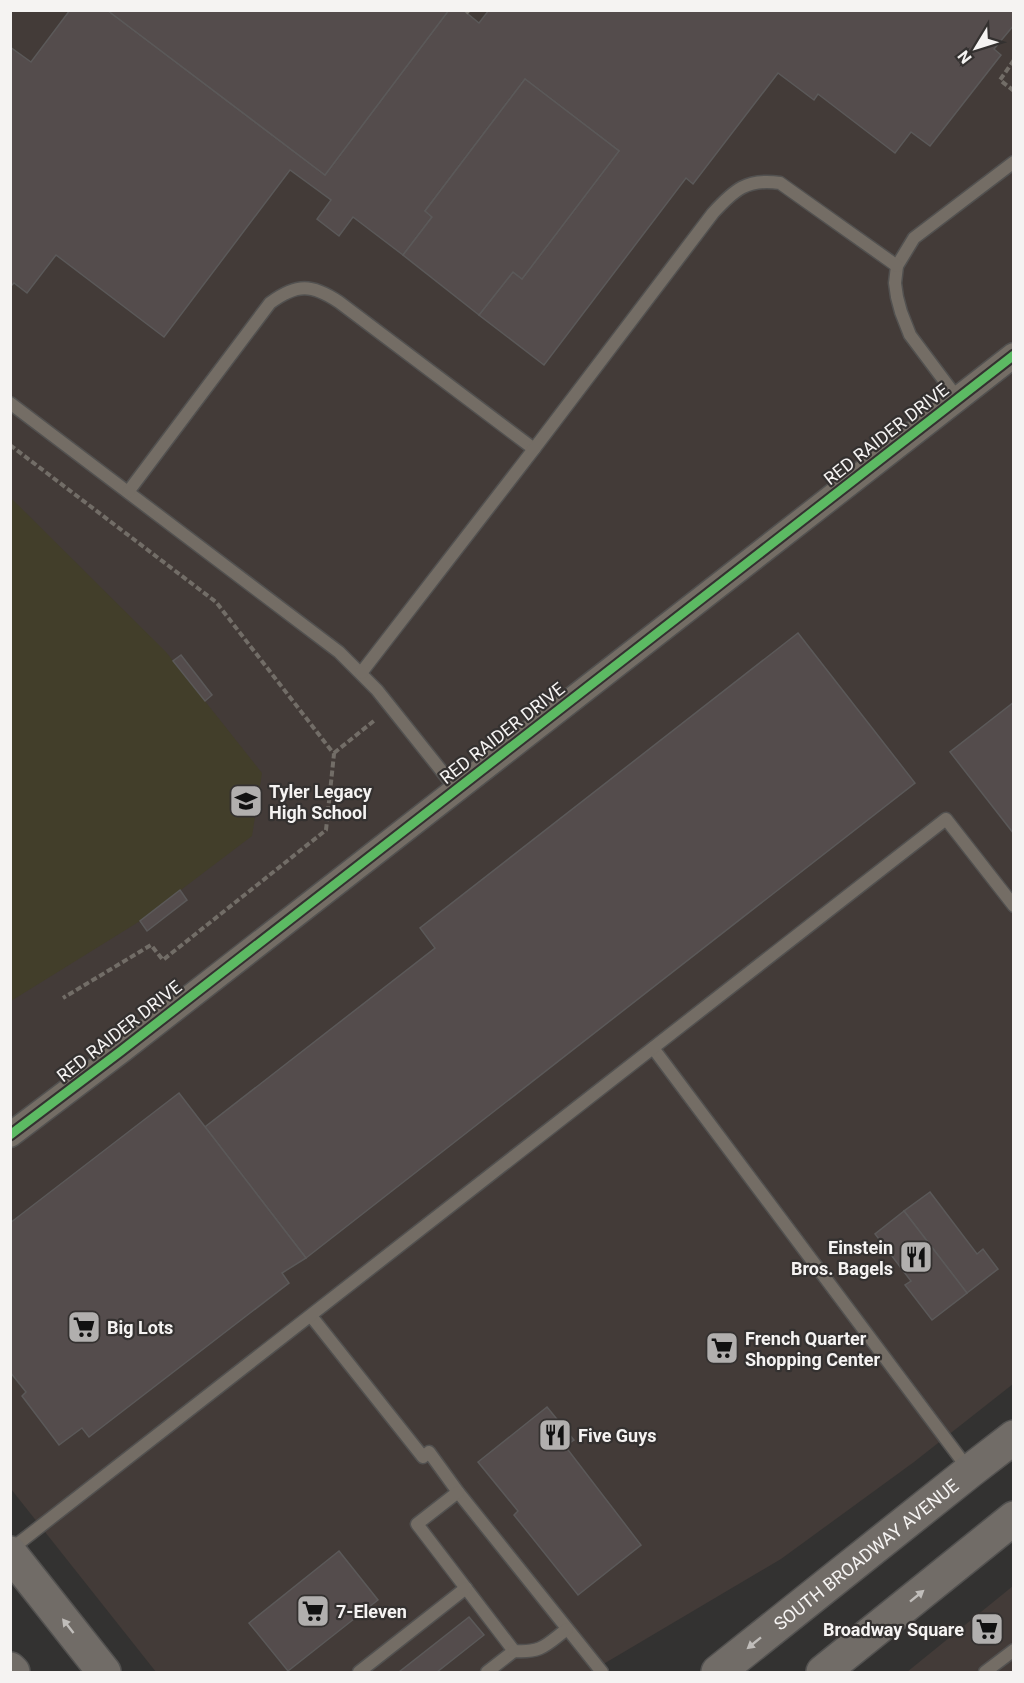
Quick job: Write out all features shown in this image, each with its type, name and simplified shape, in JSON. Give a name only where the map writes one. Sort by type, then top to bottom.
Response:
[{"type":"highway","name":"SOUTH BROADWAY AVENUE","points":[[717,1672],[1014,1437]]},
{"type":"highway","points":[[823,1672],[1014,1518]]},
{"type":"highway","points":[[10,1551],[104,1672]]},
{"type":"highway","points":[[10,1669],[14,1672]]},
{"type":"street","name":"RED RAIDER DRIVE","points":[[10,1135],[1014,355]]},
{"type":"lane","points":[[958,399],[910,335],[897,297],[895,283],[897,266],[914,238],[1014,162]]},
{"type":"lane","points":[[361,673],[713,213],[736,190],[759,182],[780,183],[897,266]]},
{"type":"lane","points":[[128,492],[270,303],[282,294],[304,287],[326,293],[339,302],[534,449]]},
{"type":"lane","points":[[10,403],[339,652],[377,690],[456,789]]},
{"type":"lane","points":[[10,1551],[946,819],[1014,906]]},
{"type":"lane","points":[[653,1048],[970,1471]]},
{"type":"lane","points":[[311,1316],[423,1457],[429,1452],[602,1672]]},
{"type":"lane","points":[[459,1492],[417,1524],[514,1651]]},
{"type":"lane","points":[[359,1672],[466,1588]]},
{"type":"lane","points":[[487,1672],[514,1651],[537,1651],[567,1629]]},
{"type":"lane","points":[[985,1672],[1014,1650]]},
{"type":"path","points":[[1014,60],[1000,80],[1014,91]]},
{"type":"path","points":[[10,445],[216,602],[334,754],[326,830],[163,960],[151,945],[63,998]]},
{"type":"path","points":[[334,754],[375,720]]},
{"type":"shaded area","points":[[11,11],[1013,11],[1013,1384],[914,1462],[781,1559],[590,1672],[156,1672],[11,1489]]},
{"type":"shaded area","points":[[11,498],[166,652],[262,773],[252,836],[140,921],[11,1001]]},
{"type":"shaded area","name":"Broadway Square","points":[[1013,1586],[1013,1672],[907,1672]]},
{"type":"building","points":[[70,10],[107,10],[325,175],[449,10],[463,10],[479,23],[489,10],[1014,10],[1014,25],[994,49],[1001,55],[930,146],[911,132],[895,153],[818,94],[814,100],[778,73],[693,184],[686,178],[544,365],[479,315],[513,272],[522,279],[619,151],[525,79],[425,211],[432,217],[403,255],[353,217],[339,236],[317,219],[331,200],[290,170],[164,337],[56,255],[27,293],[14,283],[10,287],[10,47],[31,62]]},
{"type":"building","points":[[107,10],[449,10],[325,175]]},
{"type":"building","points":[[525,79],[619,151],[522,279],[513,272],[479,315],[403,255],[432,217],[425,211]]},
{"type":"building","points":[[798,633],[915,783],[306,1258],[205,1127],[435,948],[420,928]]},
{"type":"building","points":[[181,655],[212,695],[205,701],[173,661]]},
{"type":"building","points":[[1014,702],[1014,834],[950,752]]},
{"type":"building","points":[[180,890],[187,900],[147,931],[140,921]]},
{"type":"building","points":[[179,1093],[306,1258],[282,1273],[289,1283],[89,1437],[82,1428],[59,1445],[22,1396],[26,1392],[10,1372],[10,1223]]},
{"type":"building","points":[[930,1192],[977,1254],[983,1249],[998,1269],[967,1293],[904,1211]]},
{"type":"building","name":"Einstein Bros. Bagels","points":[[904,1211],[967,1293],[932,1320],[905,1285],[911,1281],[875,1234]]},
{"type":"building","points":[[547,1407],[574,1440],[565,1446],[641,1545],[578,1595],[514,1515],[518,1511],[478,1462]]},
{"type":"building","name":"7-Eleven","points":[[339,1551],[378,1600],[288,1671],[249,1623]]},
{"type":"building","points":[[469,1617],[484,1635],[437,1672],[399,1672]]},
{"type":"cycle path","points":[[10,1135],[1014,355]]},
{"type":"place","name":"Tyler Legacy High School","points":[[246,801]]},
{"type":"place","name":"Einstein Bros. Bagels","points":[[916,1257]]},
{"type":"place","name":"Big Lots","points":[[84,1327]]},
{"type":"place","name":"French Quarter Shopping Center","points":[[722,1348]]},
{"type":"place","name":"Five Guys","points":[[555,1435]]},
{"type":"place","name":"7-Eleven","points":[[313,1611]]},
{"type":"place","name":"Broadway Square","points":[[987,1629]]}]
